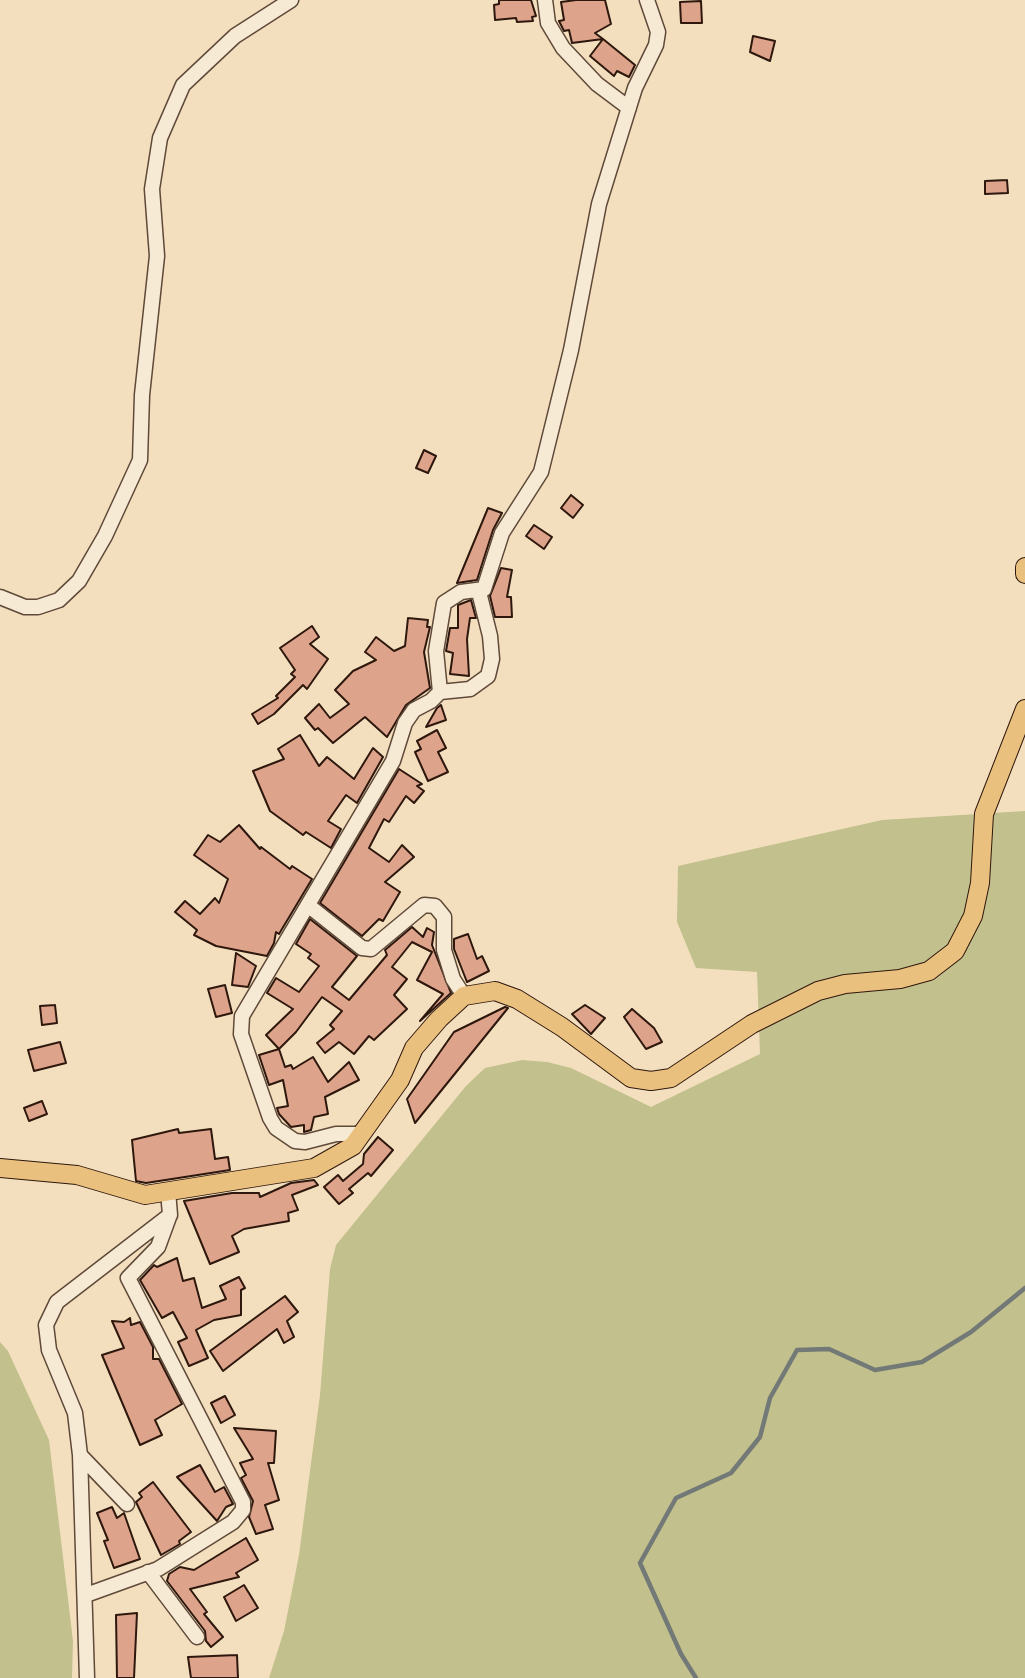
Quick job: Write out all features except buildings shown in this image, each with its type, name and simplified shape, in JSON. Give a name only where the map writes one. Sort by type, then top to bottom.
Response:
[{"type":"main road","points":[[1025,567],[1025,574]]},
{"type":"main road","points":[[0,1168],[77,1175],[145,1195],[314,1168],[341,1155],[363,1134],[400,1080],[414,1048],[464,996],[495,991],[517,999],[562,1027],[631,1078],[651,1081],[671,1078],[784,1005],[818,991],[845,984],[900,979],[929,971],[955,951],[973,916],[980,883],[984,814],[1025,709]]},
{"type":"street","points":[[0,597],[25,607],[38,607],[59,600],[79,581],[105,537],[140,460],[142,395],[157,256],[152,188],[160,138],[183,85],[235,36],[291,0]]},
{"type":"street","points":[[545,0],[548,23],[563,48],[597,84],[629,108]]},
{"type":"street","points":[[440,692],[436,651],[444,603],[461,592],[479,592],[486,586],[502,533],[541,472],[570,350],[599,204],[629,108],[656,45],[658,32],[647,0]]},
{"type":"street","points":[[363,1134],[336,1134],[305,1142],[295,1140],[276,1128],[270,1118],[241,1034],[242,1016],[393,761],[405,723],[414,710],[431,701],[440,692],[470,689],[488,676],[492,659],[490,636],[479,592]]},
{"type":"street","points":[[309,906],[362,948],[371,949],[424,905],[435,906],[444,916],[444,950],[453,979],[464,996]]},
{"type":"street","points":[[86,1595],[148,1572],[233,1522],[243,1510],[243,1502],[128,1278],[158,1247],[170,1215],[168,1191]]},
{"type":"street","points":[[87,1678],[80,1455],[75,1413],[46,1337],[51,1311],[65,1295],[170,1215]]},
{"type":"street","points":[[80,1455],[127,1504]]},
{"type":"street","points":[[148,1572],[197,1637]]},
{"type":"shaded area","points":[[1025,811],[1025,1678],[269,1678],[284,1631],[299,1555],[320,1395],[330,1269],[336,1245],[466,1086],[485,1068],[522,1060],[547,1062],[571,1068],[651,1107],[760,1054],[757,972],[696,968],[677,922],[678,866],[882,820]]},
{"type":"shaded area","points":[[0,1342],[8,1351],[49,1440],[73,1641],[72,1678],[0,1678]]},
{"type":"waterway","points":[[696,1678],[681,1654],[640,1563],[676,1498],[731,1473],[760,1437],[770,1398],[797,1350],[829,1349],[875,1370],[922,1362],[971,1332],[1025,1288]]}]
